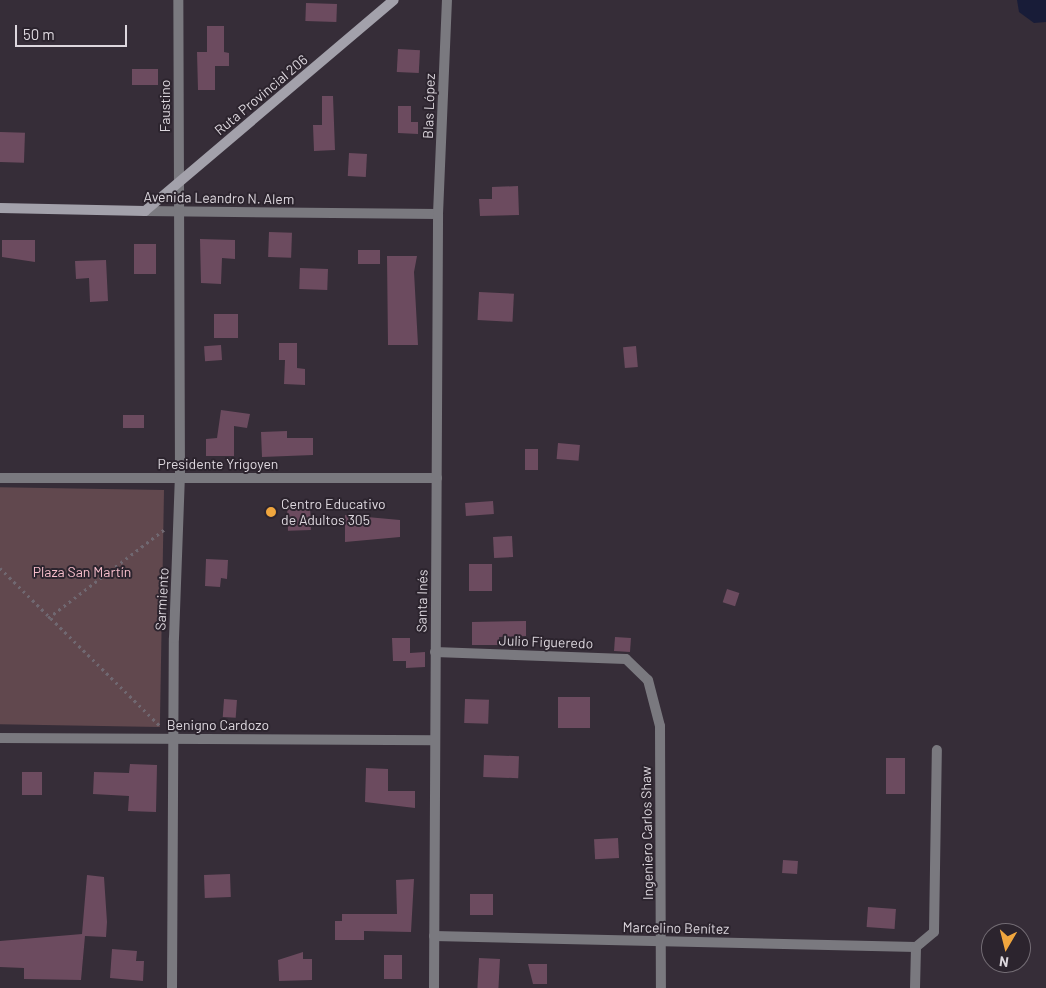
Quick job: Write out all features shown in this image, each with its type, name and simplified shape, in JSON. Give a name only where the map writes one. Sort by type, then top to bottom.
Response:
[{"type":"main road","name":"Ruta Provincial 206","points":[[145,211],[394,0]]},
{"type":"main road","name":"Avenida Leandro N. Alem","points":[[0,208],[145,211]]},
{"type":"street","name":"Faustino","points":[[178,0],[179,212]]},
{"type":"street","name":"Blas López","points":[[438,214],[447,0]]},
{"type":"street","name":"Avenida Leandro N. Alem","points":[[145,211],[438,214]]},
{"type":"street","name":"Sarmiento","points":[[172,988],[173,739],[180,478],[179,212]]},
{"type":"street","name":"Santa Inés","points":[[434,988],[438,214]]},
{"type":"street","name":"Presidente Yrigoyen","points":[[0,478],[437,478]]},
{"type":"street","name":"Julio Figueredo","points":[[435,652],[626,659],[648,680]]},
{"type":"street","name":"Ingeniero Carlos Shaw","points":[[648,680],[660,726],[661,988]]},
{"type":"street","name":"Benigno Cardozo","points":[[0,738],[435,740]]},
{"type":"street","points":[[915,988],[916,947],[934,932],[937,750]]},
{"type":"street","name":"Marcelino Benítez","points":[[434,936],[916,947]]},
{"type":"path","points":[[48,618],[179,518]]},
{"type":"path","points":[[0,568],[48,618],[173,739]]},
{"type":"green space","name":"Plaza San Martín","points":[[0,487],[164,490],[160,727],[0,724]]},
{"type":"water","points":[[1017,0],[1046,0],[1046,22],[1034,23],[1019,12]]},
{"type":"building","points":[[306,3],[337,4],[336,22],[305,21]]},
{"type":"building","points":[[207,26],[224,26],[224,52],[229,53],[229,66],[215,66],[215,90],[198,90],[197,52],[207,52]]},
{"type":"building","points":[[398,49],[420,50],[419,73],[397,72]]},
{"type":"building","points":[[132,69],[158,69],[158,85],[132,85]]},
{"type":"building","points":[[322,96],[333,96],[335,150],[314,151],[313,125],[322,125]]},
{"type":"building","points":[[398,106],[411,106],[411,122],[418,122],[418,134],[398,133]]},
{"type":"building","points":[[0,132],[25,133],[24,163],[0,162]]},
{"type":"building","points":[[349,153],[367,154],[366,177],[348,176]]},
{"type":"building","points":[[518,186],[519,215],[480,216],[479,199],[492,199],[492,187]]},
{"type":"building","points":[[269,232],[292,233],[291,258],[268,257]]},
{"type":"building","points":[[200,239],[235,240],[235,259],[222,258],[221,284],[201,283]]},
{"type":"building","points":[[2,240],[35,240],[35,262],[2,257]]},
{"type":"building","points":[[134,244],[156,244],[156,274],[134,274]]},
{"type":"building","points":[[358,250],[380,250],[380,264],[358,264]]},
{"type":"building","points":[[387,256],[417,256],[414,272],[418,345],[388,345]]},
{"type":"building","points":[[106,260],[108,301],[90,302],[89,278],[76,279],[75,261]]},
{"type":"building","points":[[300,268],[328,269],[327,290],[299,289]]},
{"type":"building","points":[[479,292],[514,294],[512,322],[478,320]]},
{"type":"building","points":[[214,314],[238,314],[238,338],[214,338]]},
{"type":"building","points":[[279,343],[297,343],[297,368],[305,369],[305,385],[284,384],[285,360],[279,360]]},
{"type":"building","points":[[221,345],[222,360],[205,361],[204,346]]},
{"type":"building","points":[[636,346],[638,367],[625,368],[623,347]]},
{"type":"building","points":[[221,410],[250,414],[247,428],[234,426],[234,456],[206,456],[206,439],[217,438]]},
{"type":"building","points":[[123,415],[144,415],[144,428],[123,428]]},
{"type":"building","points":[[287,431],[287,438],[313,438],[313,455],[262,457],[261,432]]},
{"type":"building","points":[[558,443],[580,445],[579,461],[557,459]]},
{"type":"building","points":[[525,449],[538,449],[538,470],[525,470]]},
{"type":"building","points":[[493,501],[494,514],[466,516],[465,503]]},
{"type":"building","points":[[310,503],[311,530],[288,531],[287,504]]},
{"type":"building","points":[[345,515],[400,520],[400,537],[345,542]]},
{"type":"building","points":[[512,536],[513,557],[494,558],[493,537]]},
{"type":"building","points":[[206,559],[228,560],[227,579],[221,578],[220,587],[205,586]]},
{"type":"building","points":[[469,564],[492,564],[492,591],[469,591]]},
{"type":"building","points":[[727,589],[739,593],[735,606],[723,602]]},
{"type":"building","points":[[526,621],[526,636],[499,637],[499,645],[472,645],[472,622]]},
{"type":"building","points":[[615,637],[631,638],[630,652],[614,651]]},
{"type":"building","points":[[392,638],[410,638],[410,653],[425,652],[425,667],[406,668],[406,661],[393,661]]},
{"type":"building","points":[[558,697],[590,697],[590,728],[558,728]]},
{"type":"building","points":[[224,699],[237,700],[236,718],[223,717]]},
{"type":"building","points":[[465,699],[489,700],[488,724],[464,723]]},
{"type":"building","points":[[484,755],[519,756],[518,778],[483,777]]},
{"type":"building","points":[[886,758],[905,758],[905,794],[886,794]]},
{"type":"building","points":[[130,764],[157,765],[156,812],[128,811],[129,796],[93,794],[94,772],[129,773]]},
{"type":"building","points":[[366,768],[388,769],[388,791],[415,791],[415,808],[365,802]]},
{"type":"building","points":[[22,772],[42,772],[42,795],[22,795]]},
{"type":"building","points":[[618,838],[619,858],[595,859],[594,839]]},
{"type":"building","points":[[783,860],[798,861],[797,874],[782,873]]},
{"type":"building","points":[[230,874],[231,897],[205,898],[204,875]]},
{"type":"building","points":[[87,875],[104,877],[107,922],[106,937],[85,936],[81,980],[24,979],[24,968],[0,967],[0,941],[82,934]]},
{"type":"building","points":[[414,879],[411,932],[364,931],[364,940],[335,940],[335,921],[342,921],[342,914],[397,914],[396,880]]},
{"type":"building","points":[[470,894],[493,894],[493,915],[470,915]]},
{"type":"building","points":[[868,907],[896,909],[895,929],[867,927]]},
{"type":"building","points":[[112,949],[137,951],[136,961],[144,961],[143,981],[110,978]]},
{"type":"building","points":[[303,952],[303,959],[312,959],[312,980],[279,981],[278,960]]},
{"type":"building","points":[[384,955],[402,955],[402,979],[384,979]]},
{"type":"building","points":[[479,958],[500,959],[498,988],[477,988]]},
{"type":"building","points":[[528,964],[547,964],[547,984],[533,984]]},
{"type":"place","name":"Centro Educativo de Adultos 305","points":[[271,512]]}]
